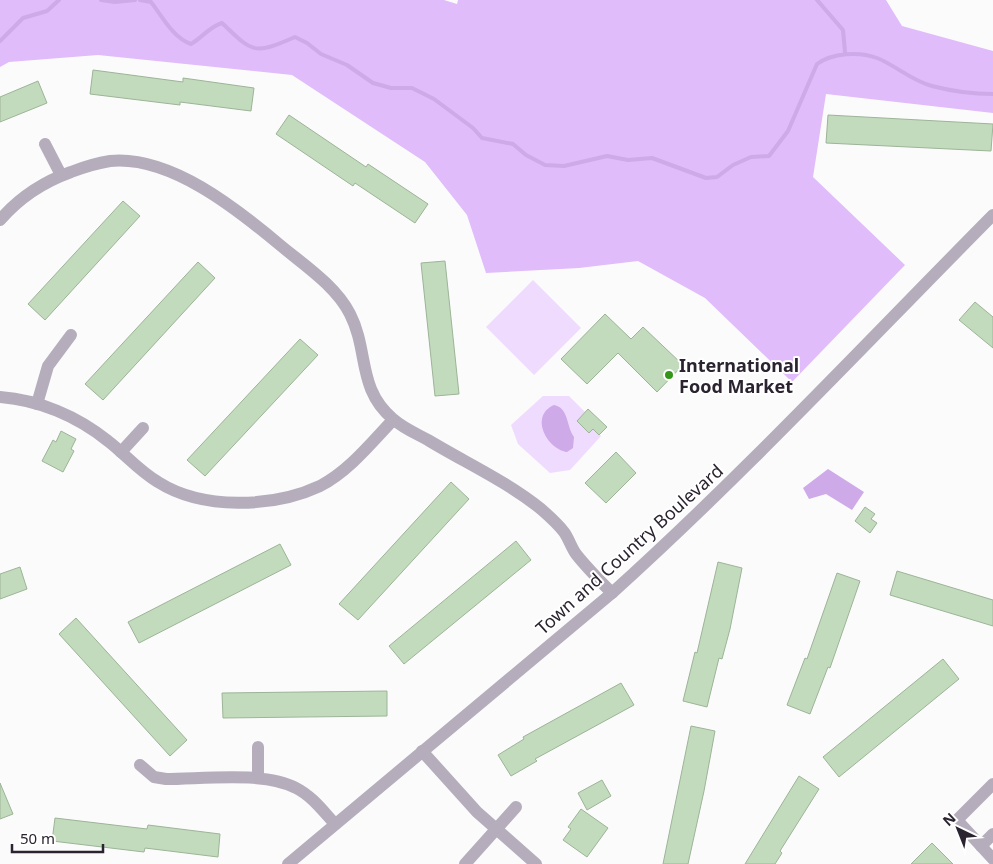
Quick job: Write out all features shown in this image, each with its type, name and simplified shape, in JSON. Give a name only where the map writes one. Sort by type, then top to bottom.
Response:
[{"type":"street","points":[[45,144],[62,175]]},
{"type":"street","points":[[0,220],[14,204],[62,175],[111,161],[136,162],[157,166],[220,200],[257,226],[317,276],[340,299],[350,314],[357,333],[369,387],[378,403],[393,420],[506,484],[542,510],[565,533],[574,552],[612,593]]},
{"type":"street","name":"Town and Country Boulevard","points":[[288,864],[612,593],[718,494],[993,215]]},
{"type":"street","points":[[37,404],[48,366],[71,335]]},
{"type":"street","points":[[0,397],[37,404],[64,413],[86,425],[121,452],[140,470],[159,483],[184,494],[209,500],[268,500],[295,495],[321,485],[349,465],[393,420]]},
{"type":"street","points":[[121,452],[143,428]]},
{"type":"street","points":[[258,747],[258,778]]},
{"type":"street","points":[[422,751],[495,829],[536,864]]},
{"type":"street","points":[[140,765],[154,777],[166,779],[258,778],[282,782],[307,795],[335,824]]},
{"type":"street","points":[[993,784],[957,820],[993,859]]},
{"type":"street","points":[[466,864],[516,807]]},
{"type":"street","points":[[981,846],[993,834]]},
{"type":"shaded area","points":[[0,0],[444,0],[457,4],[458,0],[886,0],[902,26],[993,51],[993,113],[826,94],[813,177],[905,265],[792,382],[705,298],[638,261],[579,268],[486,273],[467,215],[425,162],[292,75],[98,55],[9,62],[0,67]]},
{"type":"shaded area","points":[[533,280],[581,328],[534,375],[486,327]]},
{"type":"shaded area","points":[[543,396],[569,396],[585,412],[577,421],[589,432],[593,429],[601,436],[570,470],[550,473],[518,444],[511,425]]},
{"type":"shaded area","points":[[554,405],[559,407],[565,414],[574,437],[573,448],[567,452],[553,445],[544,432],[543,417],[547,410]]},
{"type":"shaded area","points":[[828,469],[864,492],[852,510],[826,494],[809,499],[803,488]]},
{"type":"building","points":[[93,70],[183,82],[183,78],[254,88],[251,111],[90,94]]},
{"type":"building","points":[[38,81],[47,103],[0,122],[0,97]]},
{"type":"building","points":[[289,115],[366,167],[368,164],[428,204],[415,223],[355,183],[353,186],[276,134]]},
{"type":"building","points":[[828,115],[993,124],[991,151],[826,143]]},
{"type":"building","points":[[123,201],[140,216],[45,320],[28,304]]},
{"type":"building","points":[[445,261],[459,394],[435,396],[421,263]]},
{"type":"building","points":[[198,262],[215,278],[103,400],[85,384]]},
{"type":"building","points":[[975,302],[993,317],[993,348],[959,320]]},
{"type":"building","points":[[605,314],[631,339],[643,327],[683,365],[657,392],[618,353],[587,384],[561,359]]},
{"type":"building","points":[[300,339],[318,355],[205,476],[187,460]]},
{"type":"building","points":[[588,409],[607,427],[599,435],[593,429],[589,433],[577,421]]},
{"type":"building","points":[[61,431],[76,439],[71,449],[74,451],[63,472],[42,461],[53,440],[56,442]]},
{"type":"building","points":[[616,452],[636,473],[606,503],[585,483]]},
{"type":"building","points":[[451,482],[469,499],[358,620],[339,604]]},
{"type":"building","points":[[865,507],[875,514],[871,519],[877,523],[870,533],[855,521]]},
{"type":"building","points":[[516,541],[531,560],[404,664],[389,646]]},
{"type":"building","points":[[280,544],[291,565],[139,643],[128,622]]},
{"type":"building","points":[[718,562],[742,568],[730,629],[722,659],[719,658],[707,707],[683,701],[695,652],[697,653]]},
{"type":"building","points":[[20,567],[27,589],[0,599],[0,574]]},
{"type":"building","points":[[897,571],[993,600],[993,626],[890,595]]},
{"type":"building","points":[[837,573],[860,581],[830,668],[828,667],[810,714],[787,705],[805,658],[807,659]]},
{"type":"building","points":[[76,618],[187,740],[170,756],[59,634]]},
{"type":"building","points":[[943,659],[959,679],[839,777],[823,757]]},
{"type":"building","points":[[621,683],[634,705],[535,759],[537,761],[511,776],[498,755],[524,739],[523,737]]},
{"type":"building","points":[[387,691],[387,716],[223,718],[222,693]]},
{"type":"building","points":[[691,726],[715,731],[704,791],[688,864],[663,864]]},
{"type":"building","points":[[799,776],[819,789],[780,851],[782,853],[775,864],[745,864]]},
{"type":"building","points":[[602,780],[611,796],[587,810],[578,793]]},
{"type":"building","points":[[0,783],[13,814],[0,819]]},
{"type":"building","points":[[581,809],[608,828],[587,857],[563,840],[571,829],[568,827]]},
{"type":"building","points":[[55,818],[147,829],[148,825],[220,834],[218,857],[145,848],[144,852],[52,841]]},
{"type":"building","points":[[932,843],[953,864],[911,864]]},
{"type":"waterway","points":[[0,41],[23,18],[47,11],[59,0]]},
{"type":"waterway","points":[[101,0],[115,2],[135,0]]},
{"type":"waterway","points":[[140,0],[151,2],[173,32],[191,44],[213,27],[222,23],[241,40],[255,48],[271,47],[295,37],[307,43],[321,54],[347,65],[373,83],[391,88],[412,88],[434,99],[473,128],[482,138],[513,144],[526,155],[545,165],[564,166],[607,156],[628,160],[652,158],[706,178],[717,177],[733,165],[751,157],[769,156],[788,131],[817,64],[838,55],[862,54],[877,58],[932,86],[962,92],[993,94]]},
{"type":"waterway","points":[[817,0],[843,30],[845,52]]},
{"type":"place","name":"International Food Market","points":[[669,375]]}]
